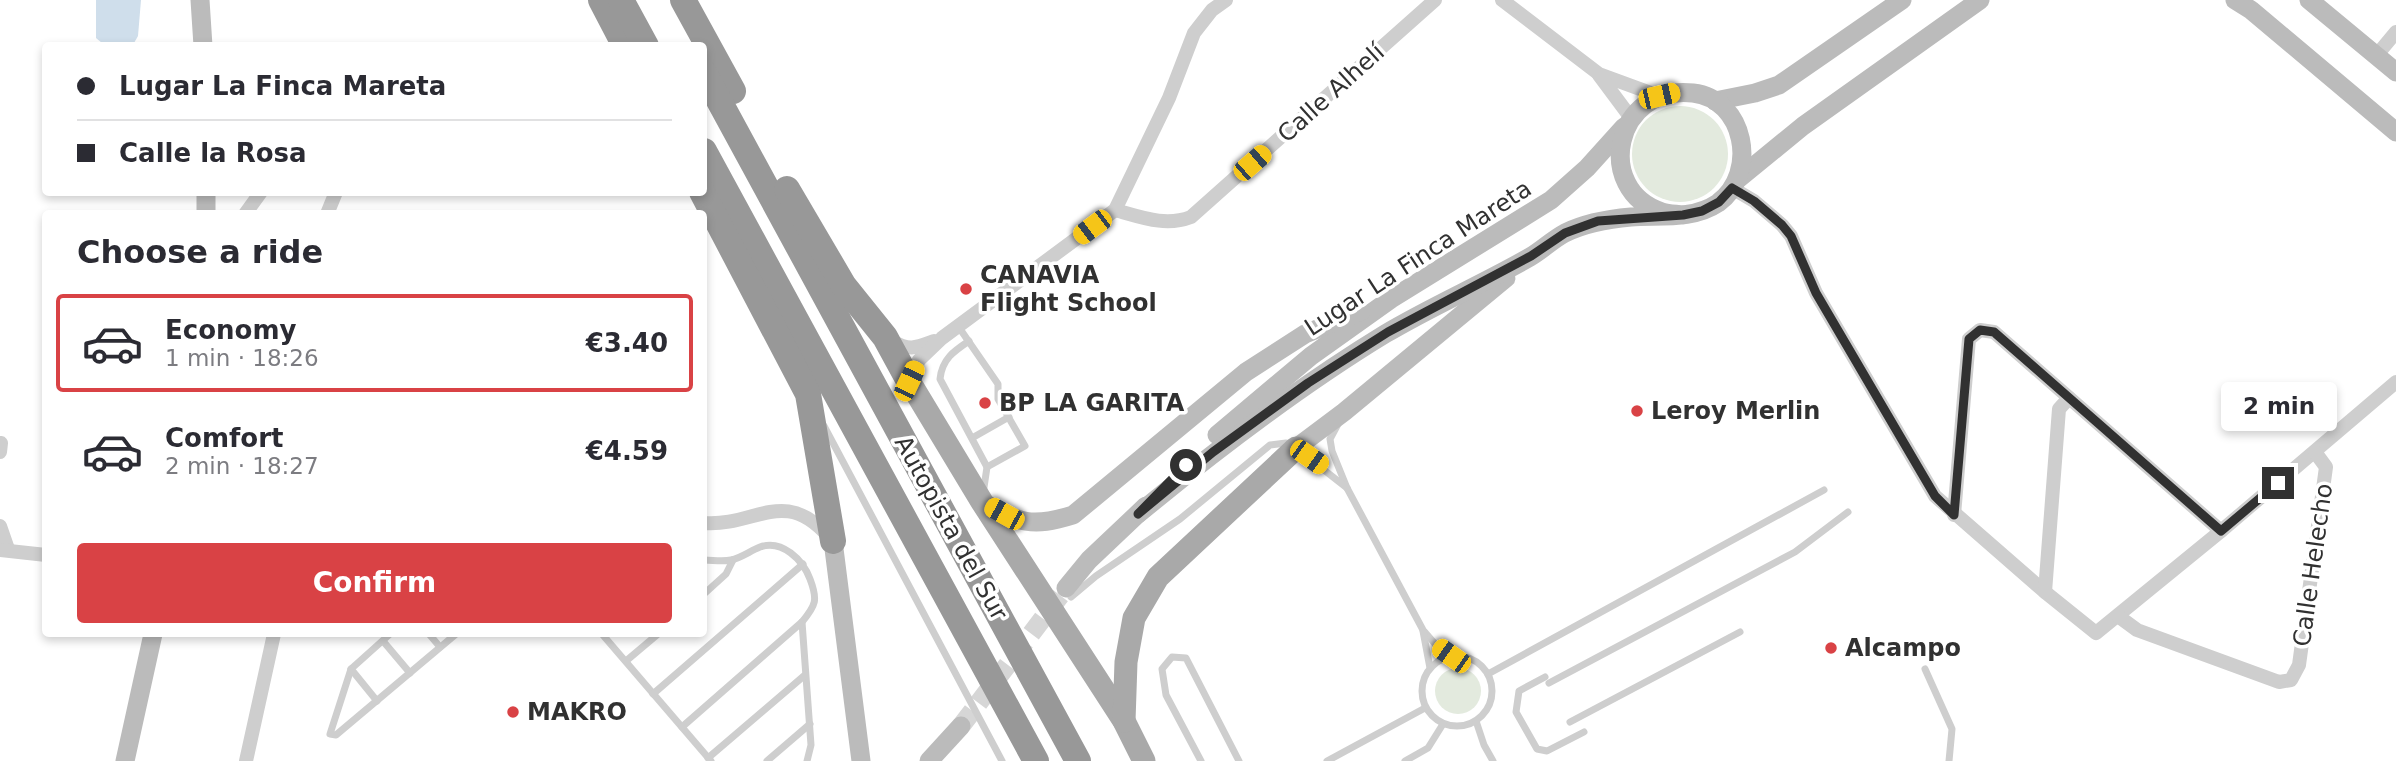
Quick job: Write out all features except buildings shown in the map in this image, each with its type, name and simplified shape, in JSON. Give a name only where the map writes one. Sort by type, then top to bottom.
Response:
[{"type":"highway","points":[[601,0],[623,42]]},
{"type":"highway","points":[[621,0],[644,42]]},
{"type":"highway","points":[[663,0],[686,42]]},
{"type":"highway","points":[[683,0],[706,42]]},
{"type":"highway","points":[[707,44],[800,213],[844,286],[885,337],[909,381]]},
{"type":"highway","name":"Autopista del Sur","points":[[707,80],[1078,761]]},
{"type":"highway","name":"Autopista del Sur","points":[[707,157],[1036,761]]},
{"type":"highway","points":[[704,196],[808,394],[833,541]]},
{"type":"main road","points":[[909,381],[982,502],[1124,721],[1144,761]]},
{"type":"main road","points":[[1124,721],[1126,662],[1134,618],[1158,577],[1296,448]]},
{"type":"street","points":[[200,0],[203,42]]},
{"type":"street","points":[[909,381],[919,360],[942,338],[1115,210],[1169,98],[1194,33],[1212,10],[1226,0]]},
{"type":"street","name":"Calle Alhelí","points":[[1115,210],[1162,222],[1176,222],[1191,217],[1435,0]]},
{"type":"street","points":[[1502,0],[1599,74],[1659,96],[1678,92],[1697,93],[1715,101],[1728,113],[1738,128],[1743,145],[1742,163],[1735,184],[1791,236],[1816,293],[1935,496],[1954,515],[2096,633],[2396,382]]},
{"type":"street","points":[[1715,101],[1779,85],[1902,0]]},
{"type":"street","name":"Lugar La Finca Mareta","points":[[1138,514],[1213,452],[1308,383],[1388,332],[1531,256],[1565,233],[1598,221],[1683,215],[1702,211],[1719,202],[1735,184],[1803,126],[1980,0]]},
{"type":"street","points":[[2235,0],[2396,132]]},
{"type":"street","points":[[2309,0],[2396,72]]},
{"type":"street","points":[[2376,56],[2396,32]]},
{"type":"street","points":[[1599,74],[1629,121],[1620,144],[1621,166],[1629,186],[1643,202],[1662,212],[1683,215]]},
{"type":"street","name":"Lugar La Finca Mareta","points":[[1068,592],[1089,560],[1202,449],[1259,399],[1311,356],[1391,299],[1551,201],[1587,169],[1642,106],[1659,96]]},
{"type":"street","points":[[1296,448],[1479,302],[1531,256]]},
{"type":"street","points":[[982,502],[1023,522],[1049,523],[1073,515],[1246,372],[1304,334],[1391,299]]},
{"type":"street","points":[[1954,515],[1969,339],[1980,330],[1994,332],[2221,531]]},
{"type":"street","points":[[885,337],[905,349],[942,338]]},
{"type":"street","points":[[2045,592],[2059,409],[2069,397]]},
{"type":"street","name":"Calle Helecho","points":[[2118,616],[2137,630],[2279,682],[2291,680],[2299,664],[2326,467],[2315,452]]},
{"type":"street","points":[[707,523],[722,524],[785,510],[799,513],[816,522],[833,541],[861,761]]},
{"type":"street","points":[[0,526],[4,549],[42,554]]},
{"type":"street","points":[[125,761],[152,637]]},
{"type":"street","points":[[246,761],[273,637]]},
{"type":"street","points":[[929,761],[956,732],[942,761]]},
{"type":"lane","points":[[958,326],[998,384],[998,399],[1026,446],[987,467]]},
{"type":"lane","points":[[969,341],[950,354],[941,370],[940,379],[987,467],[982,502]]},
{"type":"lane","points":[[808,394],[1002,761]]},
{"type":"lane","points":[[1344,412],[1330,439],[1332,451],[1347,488],[1423,630],[1436,645],[1451,656],[1473,659],[1488,674],[1492,695],[1484,714],[1466,726],[1443,724],[1433,718],[1425,708],[1421,688],[1424,677],[1436,662],[1451,656]]},
{"type":"lane","points":[[972,438],[1009,417]]},
{"type":"lane","points":[[1068,592],[1180,519],[1270,444],[1286,443],[1296,448],[1347,488]]},
{"type":"lane","points":[[1488,674],[1824,490]]},
{"type":"lane","points":[[1584,732],[1547,751],[1537,749],[1516,712],[1519,691],[1547,680],[1795,552],[1848,512]]},
{"type":"lane","points":[[682,727],[802,622],[813,609],[816,600],[803,564],[783,548],[763,546],[733,560],[707,560]]},
{"type":"lane","points":[[707,591],[726,574],[733,560]]},
{"type":"lane","points":[[653,694],[803,564]]},
{"type":"lane","points":[[802,622],[811,745],[807,761]]},
{"type":"lane","points":[[1423,630],[1430,668]]},
{"type":"lane","points":[[1570,722],[1740,632]]},
{"type":"lane","points":[[387,637],[351,669],[330,733],[336,735],[452,637]]},
{"type":"lane","points":[[432,637],[440,647]]},
{"type":"lane","points":[[605,637],[710,759],[805,675]]},
{"type":"lane","points":[[626,661],[654,637]]},
{"type":"lane","points":[[383,641],[410,673]]},
{"type":"lane","points":[[1201,761],[1166,695],[1161,669],[1172,657],[1186,658],[1239,761]]},
{"type":"lane","points":[[351,669],[377,701]]},
{"type":"lane","points":[[1924,669],[1952,729],[1949,761]]},
{"type":"lane","points":[[1327,761],[1425,708]]},
{"type":"lane","points":[[1476,721],[1484,746],[1493,761]]},
{"type":"lane","points":[[767,761],[810,724]]},
{"type":"lane","points":[[1405,761],[1429,748],[1443,724]]},
{"type":"shaded area","points":[[1680,106],[1698,110],[1714,120],[1724,136],[1728,154],[1724,172],[1714,188],[1698,198],[1680,202],[1662,198],[1646,188],[1636,172],[1632,154],[1636,136],[1646,120],[1662,110]]},
{"type":"shaded area","points":[[1458,668],[1475,674],[1481,691],[1475,708],[1458,714],[1441,708],[1435,691],[1441,674]]},
{"type":"water","points":[[96,0],[141,0],[138,36],[135,42],[101,42],[96,38]]},
{"type":"tunnel","points":[[961,726],[1066,588]]},
{"type":"place","name":"CANAVIA Flight School","points":[[966,289]]},
{"type":"place","name":"BP LA GARITA","points":[[985,403]]},
{"type":"place","name":"Leroy Merlin","points":[[1637,411]]},
{"type":"place","name":"Alcampo","points":[[1831,648]]},
{"type":"place","name":"MAKRO","points":[[513,712]]},
{"type":"route","points":[[1186,465],[1138,514],[1213,452],[1308,383],[1388,332],[1531,256],[1565,233],[1598,221],[1683,215],[1702,211],[1719,202],[1732,188],[1754,201],[1791,236],[1816,293],[1935,496],[1954,515],[1969,339],[1980,330],[1994,332],[2221,531],[2278,483]]}]
